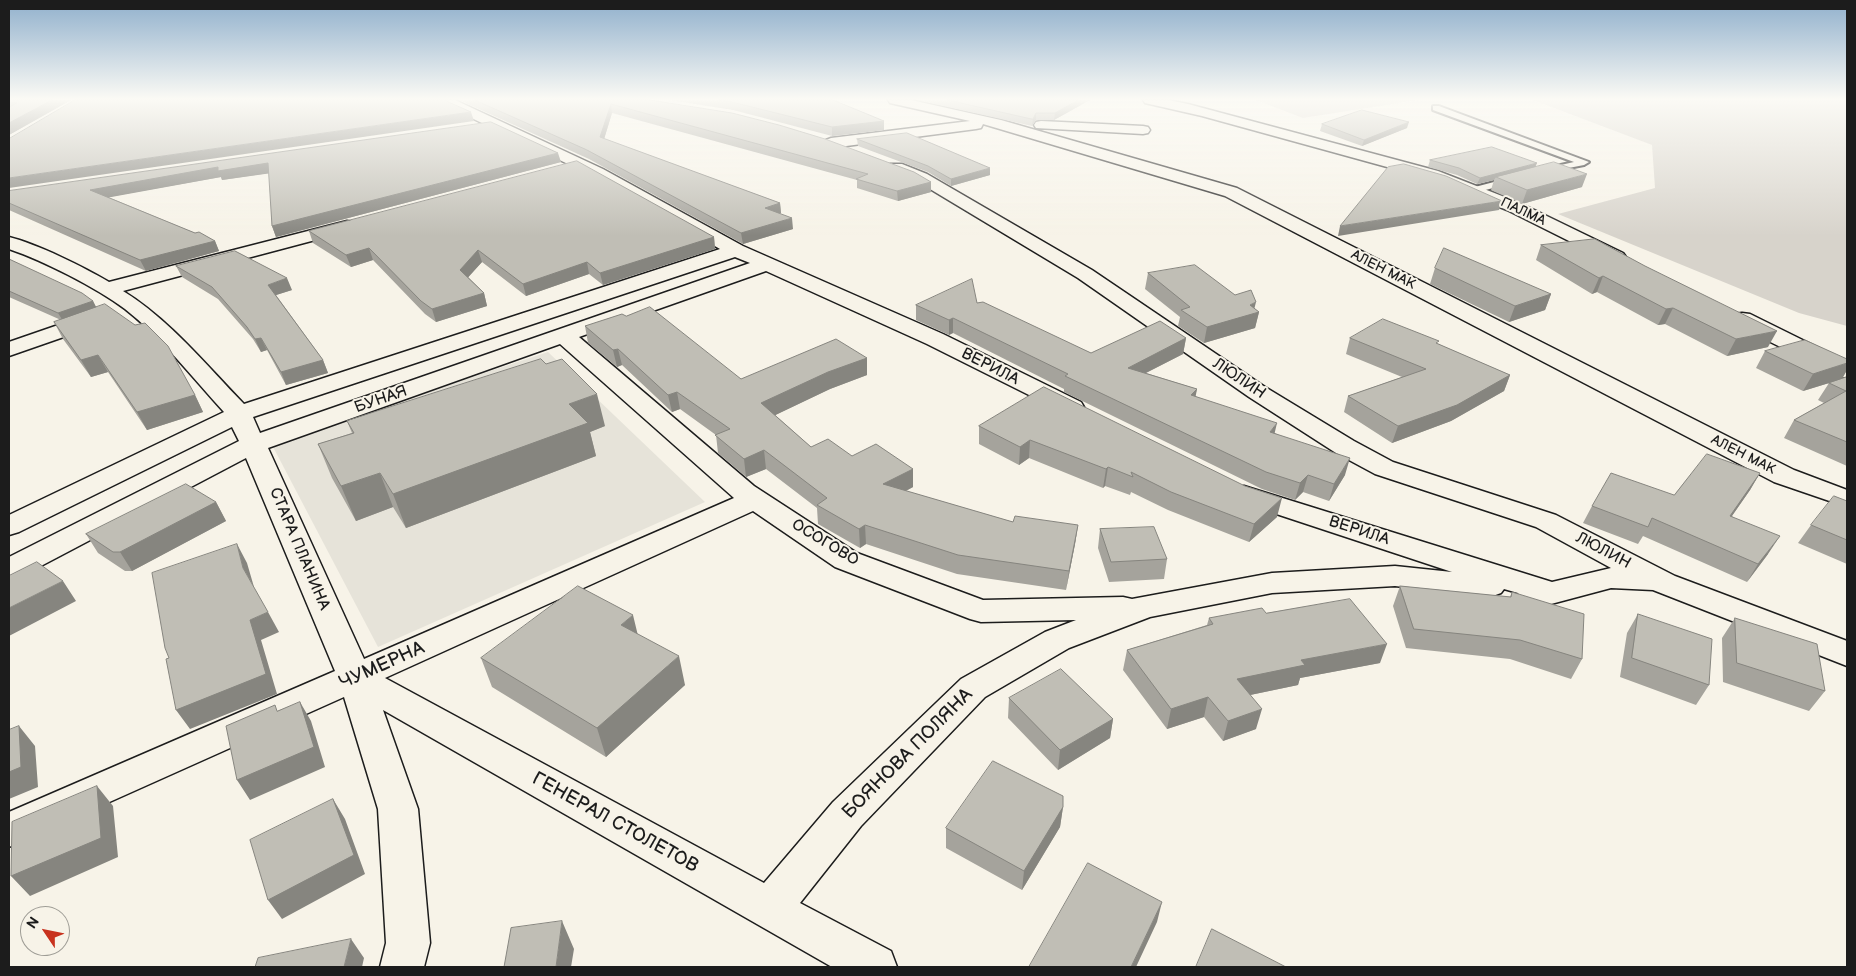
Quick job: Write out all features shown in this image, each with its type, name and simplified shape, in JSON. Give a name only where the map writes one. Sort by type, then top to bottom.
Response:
[{"type":"street","name":"ВЕРИЛА","points":[[543,146],[582,164],[736,250],[935,339],[1093,418]]},
{"type":"street","name":"ЛЮЛИН","points":[[837,146],[921,176],[1085,274],[1257,392],[1345,447],[1384,468],[1546,521],[1664,583],[1847,654]]},
{"type":"street","name":"АЛЕН МАК","points":[[1074,146],[1231,192],[1784,476],[1847,499]]},
{"type":"street","points":[[1142,165],[1143,146]]},
{"type":"street","name":"ПАЛМА","points":[[1329,146],[1411,168],[1474,190],[1632,265]]},
{"type":"street","points":[[554,172],[582,164]]},
{"type":"street","points":[[106,289],[363,222]]},
{"type":"street","name":"СТАРА ПЛАНИНА","points":[[13,247],[88,278],[132,305],[168,336],[239,414],[355,678],[398,809],[408,943],[402,967]]},
{"type":"street","name":"БУНАЯ","points":[[9,526],[239,414],[736,250]]},
{"type":"street","name":"БУНАЯ","points":[[9,570],[253,444],[768,264]]},
{"type":"street","points":[[9,349],[132,305]]},
{"type":"street","points":[[1722,309],[1847,371]]},
{"type":"street","name":"ОСОГОВО","points":[[564,336],[744,492],[846,560],[981,611],[1144,608]]},
{"type":"street","name":"ВЕРИЛА","points":[[1225,484],[1251,497],[1551,593]]},
{"type":"street","name":"ЧУМЕРНА","points":[[9,830],[755,499]]},
{"type":"street","name":"БОЯНОВА ПОЛЯНА","points":[[769,909],[847,814],[973,688],[1057,640],[1144,608],[1272,583],[1395,576],[1551,593],[1611,578],[1664,583]]},
{"type":"street","name":"ГЕНЕРАЛ СТОЛЕТОВ","points":[[355,678],[875,967]]},
{"type":"lane","points":[[1538,173],[1584,162],[1539,146]]},
{"type":"lane","points":[[1474,190],[1519,178]]},
{"type":"shaded area","points":[[1652,146],[1847,146],[1847,326],[1799,313],[1558,214],[1655,188]]},
{"type":"shaded area","points":[[548,352],[705,502],[378,647],[271,443]]},
{"type":"building","points":[[9,146],[236,146],[9,178]]},
{"type":"building","points":[[327,146],[542,146],[558,153],[272,226],[268,163],[218,171],[218,167],[90,190],[195,233],[199,232],[215,241],[140,260],[9,203],[9,191]]},
{"type":"building","points":[[577,146],[623,146],[780,203],[765,208],[792,218],[741,233]]},
{"type":"building","points":[[764,146],[843,146],[914,172],[931,182],[897,191],[856,179],[868,174]]},
{"type":"building","points":[[874,146],[937,146],[990,168],[951,179],[928,166]]},
{"type":"building","points":[[1492,147],[1537,163],[1480,178],[1459,168],[1430,160]]},
{"type":"building","points":[[577,161],[714,237],[600,273],[587,262],[523,284],[478,250],[460,270],[484,293],[432,309],[421,301],[369,248],[346,255],[309,231]]},
{"type":"building","points":[[1554,162],[1587,174],[1527,190],[1496,177]]},
{"type":"building","points":[[1404,164],[1446,176],[1502,201],[1340,226],[1388,167]]},
{"type":"building","points":[[1595,239],[1645,266],[1777,331],[1736,339],[1673,308],[1666,309],[1603,276],[1599,278],[1541,245]]},
{"type":"building","points":[[1444,248],[1551,294],[1515,306],[1435,268]]},
{"type":"building","points":[[235,251],[287,278],[268,285],[323,360],[281,372],[261,338],[255,339],[212,287],[176,266]]},
{"type":"building","points":[[9,259],[82,293],[93,301],[58,313],[9,291]]},
{"type":"building","points":[[1195,265],[1235,295],[1251,290],[1256,302],[1250,305],[1259,312],[1207,327],[1181,310],[1190,307],[1148,273]]},
{"type":"building","points":[[972,279],[977,303],[983,302],[1091,353],[1160,321],[1186,338],[1128,368],[1197,389],[1191,395],[1277,423],[1270,432],[1350,458],[1334,484],[1308,475],[1300,483],[1266,472],[1065,376],[1068,374],[953,318],[949,320],[916,305]]},
{"type":"building","points":[[105,304],[135,325],[145,323],[168,346],[195,395],[137,412],[98,355],[81,360],[54,322]]},
{"type":"building","points":[[650,307],[741,379],[836,339],[867,358],[828,372],[761,403],[811,447],[828,439],[852,456],[876,444],[913,469],[883,484],[1013,522],[1015,516],[1078,525],[1069,571],[958,555],[865,525],[859,529],[817,505],[827,498],[764,450],[744,459],[715,435],[730,429],[677,392],[668,395],[618,349],[613,350],[585,326],[622,314],[626,316]]},
{"type":"building","points":[[1383,319],[1439,341],[1436,343],[1510,375],[1457,405],[1398,426],[1348,396],[1426,369],[1350,338]]},
{"type":"building","points":[[1805,340],[1847,359],[1847,363],[1813,374],[1765,351]]},
{"type":"building","points":[[541,359],[546,364],[562,359],[597,394],[569,404],[588,423],[393,494],[380,473],[341,486],[318,444],[354,433],[347,421]]},
{"type":"building","points":[[1847,377],[1847,442],[1794,420],[1846,391],[1829,383]]},
{"type":"building","points":[[1044,387],[1245,486],[1282,498],[1254,524],[1171,492],[1131,472],[1133,477],[1108,467],[1106,469],[1030,440],[1020,447],[979,426]]},
{"type":"building","points":[[1707,454],[1760,473],[1730,516],[1780,536],[1758,564],[1652,518],[1648,527],[1592,506],[1611,473],[1674,495]]},
{"type":"building","points":[[186,484],[216,502],[120,552],[113,552],[86,534]]},
{"type":"building","points":[[1834,496],[1847,501],[1847,540],[1811,525]]},
{"type":"building","points":[[1154,527],[1167,559],[1111,562],[1100,529]]},
{"type":"building","points":[[237,544],[243,568],[268,612],[250,620],[266,674],[176,710],[166,659],[169,658],[165,648],[152,573]]},
{"type":"building","points":[[37,562],[63,581],[9,608],[9,576]]},
{"type":"building","points":[[578,586],[633,615],[621,625],[679,656],[597,728],[481,658]]},
{"type":"building","points":[[1400,586],[1511,597],[1512,592],[1584,614],[1582,659],[1520,640],[1414,629]]},
{"type":"building","points":[[1350,599],[1387,644],[1301,660],[1305,665],[1237,679],[1262,709],[1228,721],[1208,697],[1171,709],[1127,650],[1213,624],[1209,618],[1262,608],[1266,613]]},
{"type":"building","points":[[1638,614],[1712,639],[1709,685],[1632,658]]},
{"type":"building","points":[[1735,618],[1817,644],[1825,691],[1737,663]]},
{"type":"building","points":[[1061,669],[1113,719],[1060,750],[1009,698]]},
{"type":"building","points":[[300,702],[314,747],[237,780],[226,726],[275,705],[277,711]]},
{"type":"building","points":[[19,726],[21,767],[9,772],[9,730]]},
{"type":"building","points":[[993,761],[1063,796],[1063,807],[1024,871],[946,828]]},
{"type":"building","points":[[97,786],[101,838],[11,876],[12,822]]},
{"type":"building","points":[[333,799],[354,855],[268,900],[250,840]]},
{"type":"building","points":[[1088,863],[1162,902],[1131,967],[1029,967]]},
{"type":"building","points":[[562,921],[556,967],[504,967],[511,928]]},
{"type":"building","points":[[1212,929],[1286,967],[1196,967]]},
{"type":"building","points":[[351,939],[344,967],[255,967],[258,958]]}]
